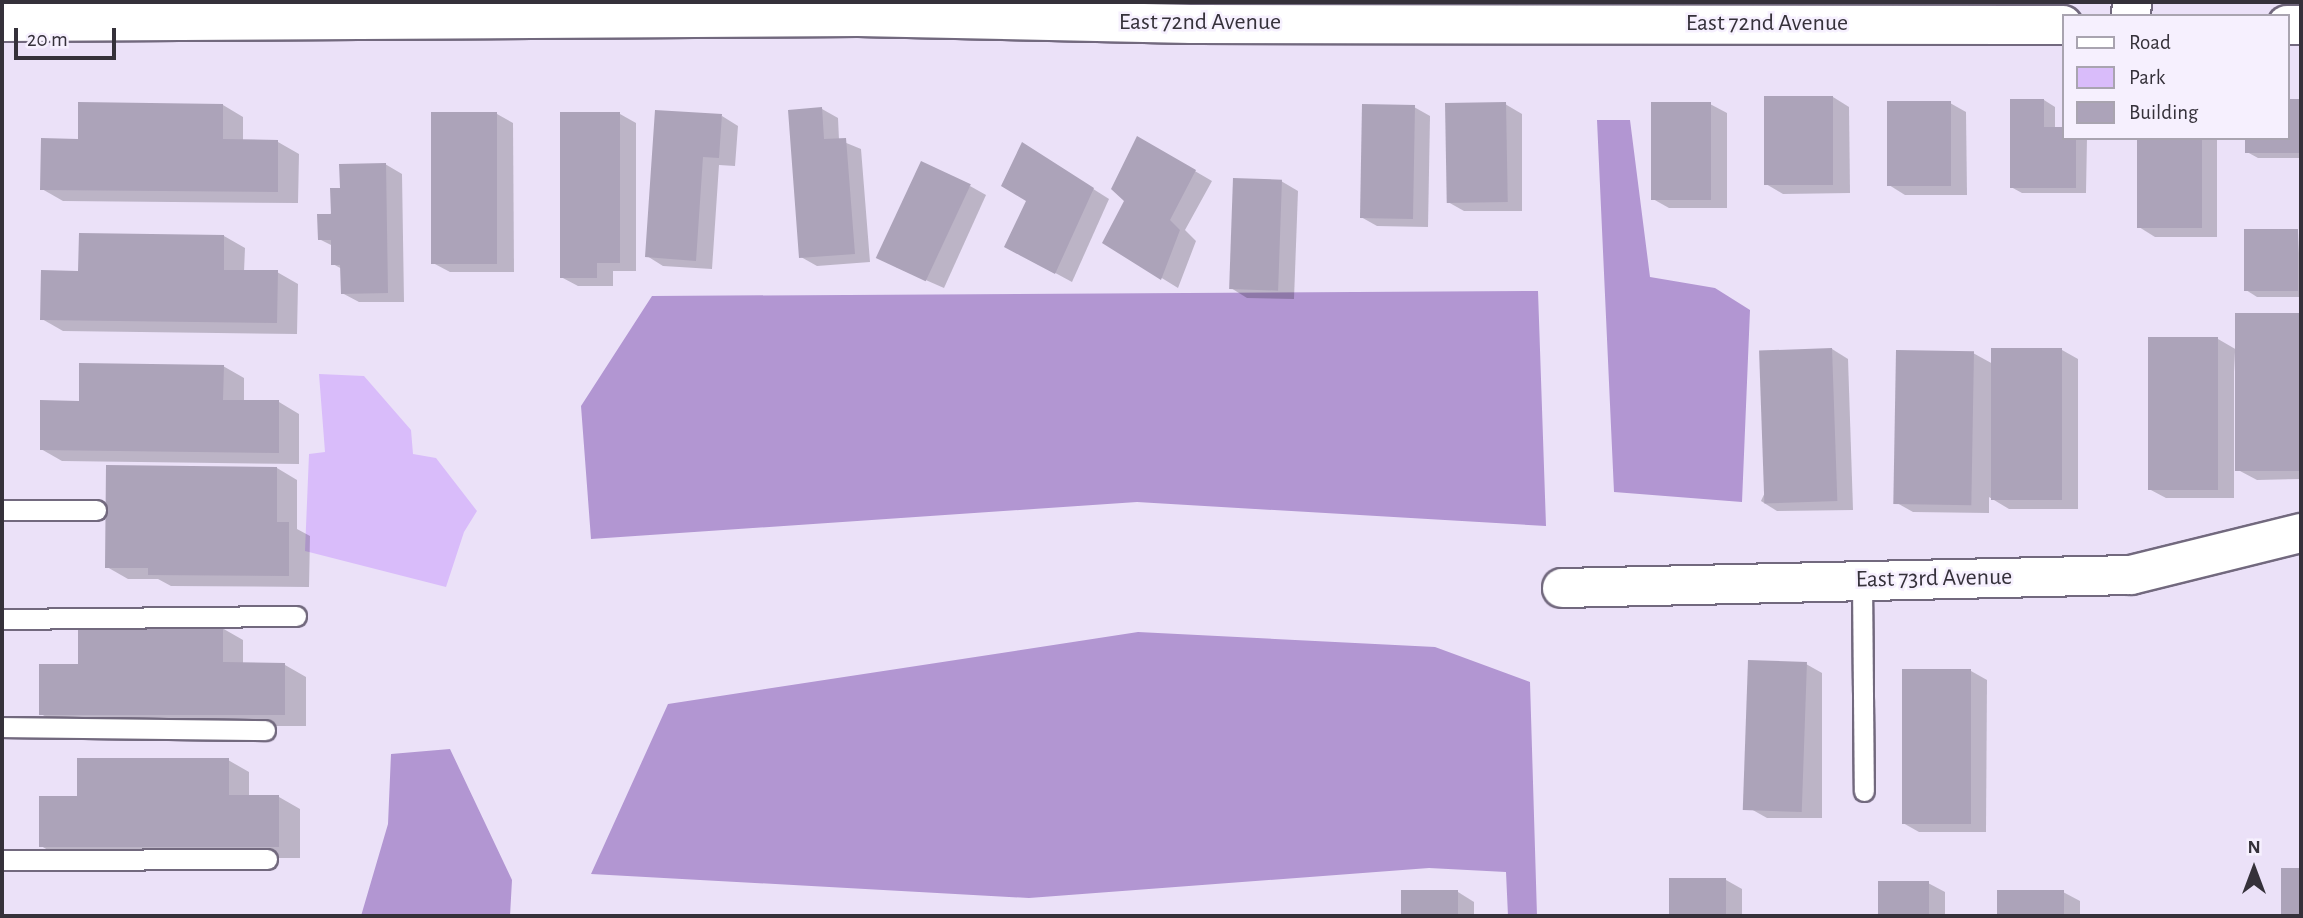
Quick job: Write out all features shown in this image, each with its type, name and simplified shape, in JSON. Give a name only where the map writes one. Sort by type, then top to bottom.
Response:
[{"type":"street","name":"East 72nd Avenue","points":[[2,22],[858,10],[1191,24],[2062,25]]},
{"type":"street","name":"East 73rd Avenue","points":[[1562,587],[2132,575],[2301,533]]},
{"type":"lane","points":[[2,510],[96,510]]},
{"type":"lane","points":[[1862,581],[1864,791]]},
{"type":"lane","points":[[2,618],[296,617]]},
{"type":"lane","points":[[2,727],[265,730]]},
{"type":"lane","points":[[2,860],[267,859]]},
{"type":"green space","points":[[319,374],[364,376],[411,430],[413,454],[436,458],[477,511],[464,532],[446,587],[305,551],[309,454],[325,452]]},
{"type":"shaded area","points":[[1597,120],[1630,120],[1650,277],[1715,288],[1750,310],[1742,502],[1614,492]]},
{"type":"shaded area","points":[[1538,291],[1546,526],[1137,502],[591,539],[581,406],[652,296]]},
{"type":"shaded area","points":[[1138,632],[1435,647],[1530,682],[1537,916],[1508,916],[1506,872],[1429,868],[1029,898],[591,874],[668,704]]},
{"type":"shaded area","points":[[450,749],[512,880],[510,916],[361,916],[388,824],[391,754]]},
{"type":"building","points":[[1764,96],[1833,96],[1833,185],[1764,185]]},
{"type":"building","points":[[2010,99],[2044,99],[2044,127],[2062,127],[2062,140],[2076,140],[2076,188],[2010,188]]},
{"type":"building","points":[[2289,99],[2301,99],[2301,153],[2245,153],[2245,140],[2289,140]]},
{"type":"building","points":[[1887,101],[1951,101],[1951,186],[1887,186]]},
{"type":"building","points":[[78,102],[223,104],[223,139],[278,140],[278,192],[40,190],[41,138],[78,139]]},
{"type":"building","points":[[1506,102],[1508,202],[1447,203],[1445,103]]},
{"type":"building","points":[[1651,102],[1711,102],[1711,200],[1651,200]]},
{"type":"building","points":[[1362,104],[1415,105],[1413,219],[1360,218]]},
{"type":"building","points":[[822,107],[824,139],[846,138],[855,254],[799,258],[788,110]]},
{"type":"building","points":[[655,110],[722,114],[719,158],[703,157],[696,261],[645,257]]},
{"type":"building","points":[[431,112],[497,112],[497,264],[431,264]]},
{"type":"building","points":[[560,112],[620,112],[620,263],[597,263],[597,278],[560,278]]},
{"type":"building","points":[[1137,136],[1196,170],[1170,220],[1180,230],[1161,280],[1102,243],[1124,201],[1111,189]]},
{"type":"building","points":[[2137,140],[2202,140],[2202,228],[2137,228]]},
{"type":"building","points":[[1022,142],[1094,188],[1055,274],[1004,247],[1026,201],[1001,186]]},
{"type":"building","points":[[921,161],[971,184],[926,281],[876,258]]},
{"type":"building","points":[[386,163],[388,293],[341,294],[340,265],[331,265],[331,240],[318,240],[317,214],[331,214],[330,188],[340,188],[339,164]]},
{"type":"building","points":[[1233,178],[1282,180],[1278,291],[1229,289]]},
{"type":"building","points":[[2244,229],[2298,229],[2298,291],[2244,291]]},
{"type":"building","points":[[79,233],[224,235],[224,270],[278,270],[277,323],[40,320],[41,270],[78,271]]},
{"type":"building","points":[[2235,313],[2301,313],[2301,471],[2235,471]]},
{"type":"building","points":[[2148,337],[2218,337],[2218,490],[2148,490]]},
{"type":"building","points":[[1832,348],[1837,501],[1764,503],[1759,351]]},
{"type":"building","points":[[1991,348],[2062,348],[2062,500],[1991,500]]},
{"type":"building","points":[[1896,350],[1974,351],[1971,505],[1893,504]]},
{"type":"building","points":[[79,363],[224,365],[223,400],[279,400],[279,453],[40,450],[40,400],[79,401]]},
{"type":"building","points":[[106,465],[277,467],[277,522],[289,522],[289,576],[148,575],[148,568],[105,568]]},
{"type":"building","points":[[78,626],[223,626],[223,662],[285,663],[285,715],[39,715],[39,664],[78,664]]},
{"type":"building","points":[[1748,660],[1807,662],[1802,812],[1743,810]]},
{"type":"building","points":[[1902,669],[1971,669],[1971,824],[1902,824]]},
{"type":"building","points":[[77,758],[229,758],[229,795],[279,795],[279,847],[39,847],[39,796],[77,796]]},
{"type":"building","points":[[2281,868],[2301,868],[2301,916],[2281,916]]},
{"type":"building","points":[[1669,878],[1726,878],[1726,916],[1669,916]]},
{"type":"building","points":[[1878,881],[1929,881],[1929,916],[1878,916]]},
{"type":"building","points":[[1401,890],[1458,890],[1458,916],[1401,916]]},
{"type":"building","points":[[1997,890],[2064,890],[2064,916],[1997,916]]},
{"type":"building","points":[[629,914],[685,916],[629,916]]}]
